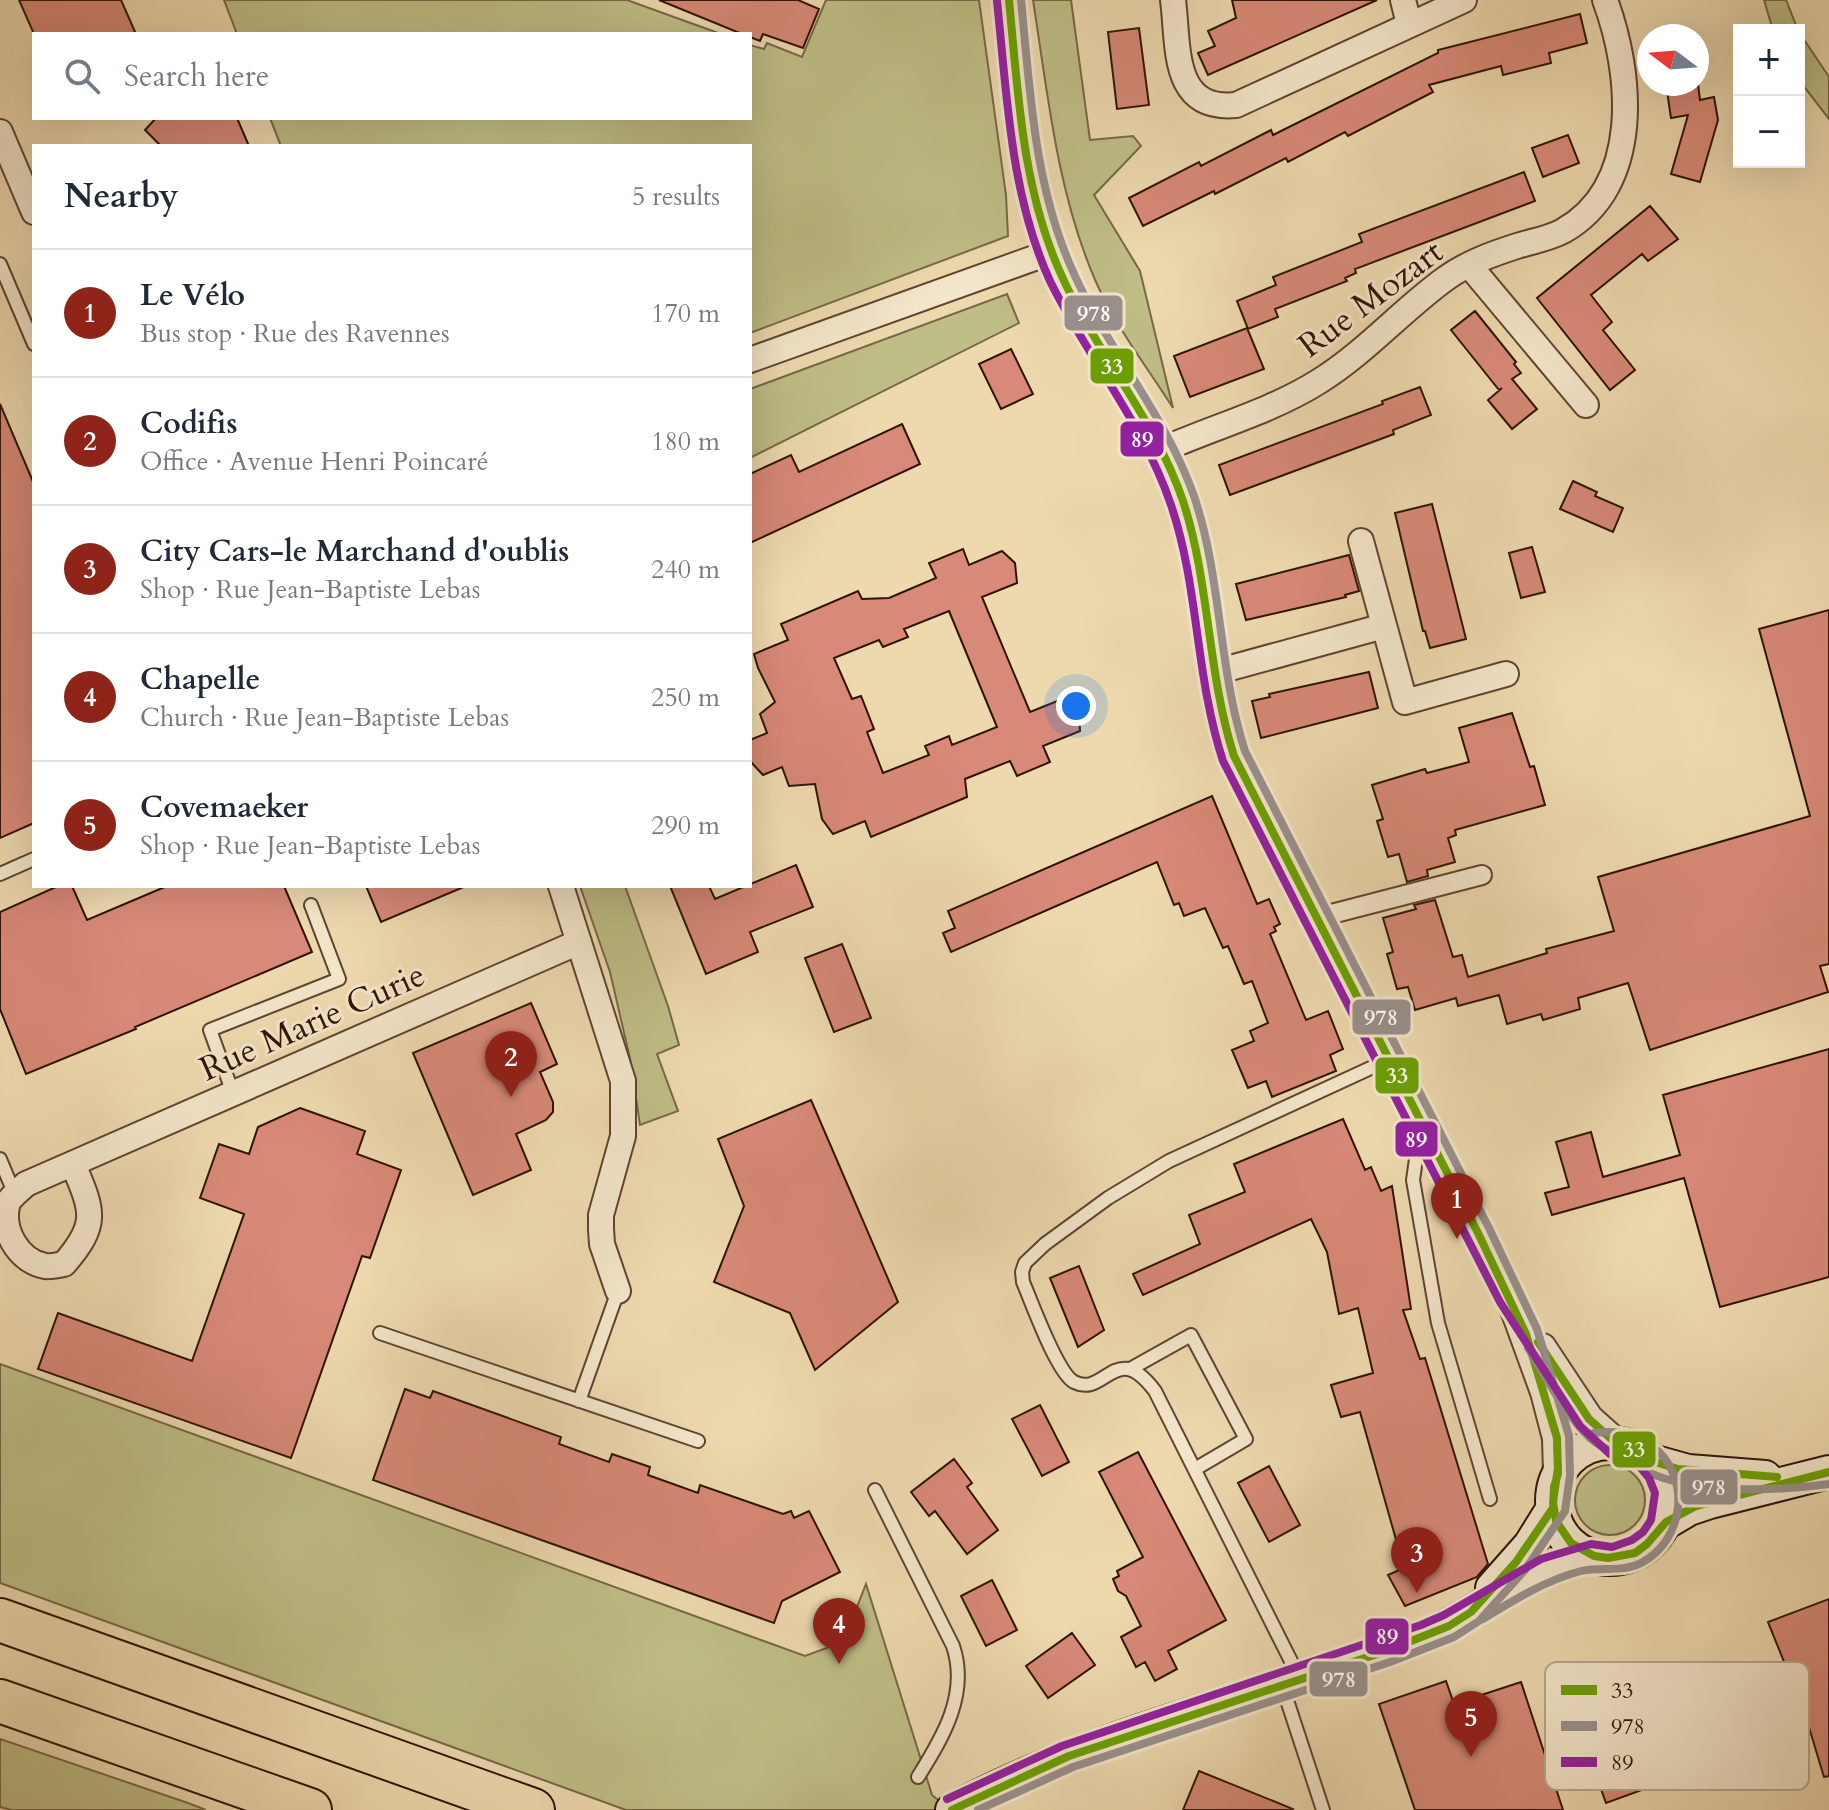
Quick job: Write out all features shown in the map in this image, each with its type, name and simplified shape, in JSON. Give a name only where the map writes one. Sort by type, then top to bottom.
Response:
[{"type":"highway","points":[[0,1620],[533,1810]]},
{"type":"highway","points":[[5,1703],[310,1810]]},
{"type":"main road","points":[[1652,1461],[1667,1491],[1662,1525],[1652,1540],[1633,1554],[1613,1559],[1581,1551],[1566,1538],[1556,1521],[1553,1508],[1558,1474],[1571,1458],[1583,1450],[1603,1444],[1617,1444],[1636,1450],[1652,1461],[1688,1471],[1753,1476],[1817,1475]]},
{"type":"main road","points":[[1662,1525],[1699,1505],[1817,1475]]},
{"type":"main road","points":[[1471,1612],[1530,1545],[1553,1508]]},
{"type":"main road","points":[[952,1810],[1048,1764],[1425,1636],[1536,1575],[1593,1556]]},
{"type":"street","points":[[1009,0],[1027,154],[1051,252],[1094,338],[1162,450],[1176,482],[1191,530],[1219,711],[1234,756],[1510,1296],[1589,1419],[1617,1444]]},
{"type":"street","points":[[1173,0],[1183,79],[1191,92],[1203,102],[1220,106],[1236,105],[1464,0]]},
{"type":"street","points":[[1403,0],[1409,24]]},
{"type":"street","name":"Rue Mozart","points":[[1162,450],[1296,395],[1320,381],[1382,334],[1446,278],[1500,251],[1547,238],[1585,216],[1601,198],[1614,172],[1626,108],[1620,49],[1605,0]]},
{"type":"street","points":[[0,132],[32,207]]},
{"type":"street","points":[[752,359],[1051,252]]},
{"type":"street","points":[[1469,265],[1586,405]]},
{"type":"street","points":[[1361,541],[1405,702],[1506,674]]},
{"type":"street","points":[[1212,673],[1384,626]]},
{"type":"street","points":[[1316,918],[1482,875]]},
{"type":"street","points":[[562,888],[623,1081],[623,1136],[601,1215],[602,1244],[618,1291]]},
{"type":"street","name":"Rue Marie Curie","points":[[15,1195],[26,1184],[579,942]]},
{"type":"street","points":[[15,1195],[8,1202],[4,1240],[25,1258],[46,1266],[64,1264],[82,1243],[89,1225],[90,1206],[73,1164]]},
{"type":"street","points":[[1510,1296],[1545,1392],[1557,1438],[1558,1474]]},
{"type":"lane","points":[[0,264],[32,339]]},
{"type":"lane","points":[[0,874],[32,860]]},
{"type":"lane","points":[[233,1093],[210,1030],[339,979],[311,905]]},
{"type":"lane","points":[[1195,1469],[1246,1439],[1191,1335],[1132,1368],[1123,1368],[1088,1384],[1078,1384],[1065,1374],[1023,1282],[1022,1272],[1032,1255],[1108,1198],[1169,1161],[1390,1060]]},
{"type":"lane","points":[[1434,1147],[1416,1159],[1413,1180],[1438,1323],[1490,1499]]},
{"type":"lane","points":[[0,1159],[15,1195]]},
{"type":"lane","points":[[579,1401],[618,1291]]},
{"type":"lane","points":[[380,1333],[698,1441]]},
{"type":"lane","points":[[1132,1368],[1155,1391],[1195,1469],[1291,1682],[1323,1810]]},
{"type":"lane","points":[[875,1490],[953,1646],[958,1662],[958,1689],[951,1717],[918,1777]]},
{"type":"shaded area","points":[[224,0],[627,0],[715,32],[236,32]]},
{"type":"shaded area","points":[[826,0],[979,0],[1006,195],[1008,236],[752,332],[752,144],[280,144],[271,120],[752,120],[752,46],[764,49],[767,43],[802,57]]},
{"type":"shaded area","points":[[1033,0],[1071,0],[1090,140],[1133,136],[1141,146],[1094,195],[1140,271],[1173,408],[1113,315],[1083,248],[1063,179]]},
{"type":"shaded area","points":[[1764,0],[1786,0],[1796,24],[1771,24]]},
{"type":"shaded area","points":[[1805,41],[1829,77],[1829,119],[1805,88]]},
{"type":"shaded area","points":[[1007,294],[1019,323],[752,457],[752,388]]},
{"type":"shaded area","points":[[581,888],[626,888],[679,1045],[657,1054],[678,1111],[640,1125],[631,1063],[610,972]]},
{"type":"shaded area","points":[[0,1364],[805,1656],[843,1642],[866,1584],[932,1795],[950,1810],[626,1810],[0,1583]]},
{"type":"shaded area","points":[[1610,1465],[1635,1475],[1645,1500],[1635,1525],[1610,1535],[1585,1525],[1575,1500],[1585,1475]]},
{"type":"shaded area","points":[[0,1739],[206,1810],[12,1810],[0,1807]]},
{"type":"building","points":[[19,0],[121,0],[135,32],[33,32]]},
{"type":"building","points":[[659,0],[798,0],[819,9],[803,48],[763,34],[760,41],[752,38],[752,32],[737,32]]},
{"type":"building","points":[[1232,0],[1377,0],[1208,75],[1198,53],[1215,46],[1208,31],[1236,18]]},
{"type":"building","points":[[1580,14],[1587,43],[1549,53],[1551,63],[1503,75],[1501,66],[1429,85],[1433,92],[1348,136],[1345,132],[1288,162],[1286,158],[1143,226],[1129,198],[1271,130],[1273,135],[1438,53],[1438,50]]},
{"type":"building","points":[[1139,28],[1149,105],[1117,109],[1108,32]]},
{"type":"building","points":[[1668,96],[1700,96],[1700,100],[1714,97],[1718,120],[1700,182],[1671,174],[1688,115],[1671,118]]},
{"type":"building","points":[[154,120],[238,120],[248,144],[159,144],[145,130]]},
{"type":"building","points":[[1568,135],[1579,163],[1543,177],[1532,148]]},
{"type":"building","points":[[1524,172],[1535,201],[1355,269],[1356,273],[1345,278],[1347,281],[1275,309],[1278,317],[1248,329],[1237,301],[1276,285],[1273,277],[1362,242],[1359,234]]},
{"type":"building","points":[[1650,206],[1678,239],[1648,261],[1642,254],[1591,295],[1612,322],[1603,330],[1635,370],[1610,390],[1537,298]]},
{"type":"building","points":[[1475,311],[1516,362],[1514,364],[1521,373],[1512,379],[1537,409],[1512,429],[1488,400],[1502,388],[1499,390],[1451,330]]},
{"type":"building","points":[[1247,328],[1264,369],[1190,397],[1174,356]]},
{"type":"building","points":[[1011,349],[1033,394],[1001,409],[979,364]]},
{"type":"building","points":[[1420,387],[1431,415],[1393,430],[1394,434],[1230,495],[1219,465],[1383,404],[1382,401]]},
{"type":"building","points":[[0,404],[32,479],[32,824],[0,838]]},
{"type":"building","points":[[902,424],[920,464],[752,542],[752,473],[791,455],[799,472]]},
{"type":"building","points":[[1573,481],[1597,492],[1595,496],[1623,508],[1613,532],[1560,509]]},
{"type":"building","points":[[1432,504],[1466,639],[1430,648],[1423,631],[1395,513]]},
{"type":"building","points":[[1532,547],[1545,592],[1521,598],[1509,553]]},
{"type":"building","points":[[963,549],[969,565],[1002,551],[1015,563],[1017,583],[982,597],[1030,712],[1065,698],[1079,712],[1080,731],[1043,746],[1050,762],[1017,776],[1010,761],[965,779],[967,797],[871,837],[865,821],[833,834],[822,819],[815,784],[789,786],[782,767],[763,775],[752,763],[752,739],[767,733],[760,714],[775,702],[754,654],[788,640],[781,624],[858,591],[862,599],[889,598],[936,578],[929,563]],"holes":[[[949,611],[997,727],[952,745],[949,736],[925,746],[929,755],[883,773],[867,732],[874,729],[861,696],[852,699],[834,658],[879,640],[883,647],[908,637],[904,629]]]},
{"type":"building","points":[[1349,555],[1359,591],[1346,597],[1246,620],[1236,584]]},
{"type":"building","points":[[1829,610],[1829,964],[1820,966],[1828,992],[1650,1050],[1628,983],[1578,998],[1580,1009],[1543,1020],[1541,1014],[1507,1024],[1499,995],[1458,1006],[1456,998],[1415,1010],[1408,987],[1397,989],[1387,954],[1393,952],[1383,918],[1435,900],[1453,957],[1462,955],[1468,977],[1547,953],[1546,949],[1614,931],[1598,877],[1810,816],[1759,629]]},
{"type":"building","points":[[1369,672],[1378,708],[1261,738],[1252,701],[1270,697],[1269,694]]},
{"type":"building","points":[[1512,713],[1530,767],[1534,766],[1545,805],[1455,830],[1456,835],[1448,838],[1455,862],[1427,870],[1428,876],[1407,882],[1399,854],[1388,857],[1377,821],[1383,819],[1372,785],[1425,769],[1427,773],[1469,762],[1459,728]]},
{"type":"building","points":[[1212,796],[1257,904],[1269,899],[1280,924],[1270,934],[1306,1020],[1328,1011],[1343,1049],[1330,1055],[1336,1071],[1272,1097],[1266,1081],[1248,1088],[1232,1050],[1254,1041],[1250,1031],[1268,1023],[1252,981],[1244,984],[1228,946],[1223,948],[1205,908],[1184,916],[1179,903],[1174,905],[1157,862],[951,952],[943,933],[955,928],[948,911]]},
{"type":"building","points":[[796,865],[813,907],[750,932],[758,952],[706,974],[671,888],[710,888],[715,899],[741,888],[752,888],[752,883]]},
{"type":"building","points":[[54,888],[73,888],[87,920],[162,888],[285,888],[312,952],[26,1074],[0,1009],[0,912]]},
{"type":"building","points":[[367,888],[461,888],[381,922]]},
{"type":"building","points":[[842,944],[871,1018],[834,1032],[805,958]]},
{"type":"building","points":[[531,1003],[557,1064],[540,1072],[553,1102],[553,1112],[546,1120],[516,1134],[531,1170],[473,1195],[413,1053]]},
{"type":"building","points":[[1829,1049],[1829,1277],[1720,1307],[1684,1178],[1552,1215],[1545,1193],[1569,1187],[1556,1142],[1591,1132],[1603,1177],[1680,1155],[1663,1095]]},
{"type":"building","points":[[811,1100],[898,1302],[815,1370],[790,1313],[714,1282],[744,1206],[718,1139]]},
{"type":"building","points":[[300,1108],[365,1131],[357,1154],[401,1170],[370,1258],[362,1256],[291,1458],[38,1369],[58,1313],[192,1361],[244,1214],[200,1198],[219,1144],[249,1154],[258,1127]]},
{"type":"building","points":[[1343,1119],[1365,1170],[1371,1167],[1381,1191],[1392,1186],[1411,1309],[1403,1310],[1420,1359],[1425,1358],[1488,1564],[1477,1577],[1405,1606],[1388,1575],[1404,1568],[1360,1412],[1341,1417],[1331,1385],[1373,1373],[1358,1308],[1339,1314],[1327,1252],[1311,1219],[1143,1295],[1133,1274],[1200,1244],[1189,1215],[1245,1192],[1234,1164]]},
{"type":"building","points":[[1079,1266],[1104,1330],[1078,1347],[1050,1278]]},
{"type":"building","points":[[405,1389],[430,1398],[433,1391],[561,1437],[559,1444],[609,1462],[612,1454],[650,1467],[648,1475],[698,1493],[700,1485],[783,1514],[791,1511],[794,1518],[809,1511],[840,1572],[782,1601],[774,1623],[373,1480]]},
{"type":"building","points":[[1040,1405],[1069,1462],[1042,1476],[1012,1419]]},
{"type":"building","points":[[1138,1452],[1226,1620],[1168,1651],[1177,1669],[1155,1681],[1145,1662],[1136,1667],[1121,1637],[1141,1626],[1126,1596],[1118,1591],[1113,1579],[1119,1576],[1117,1571],[1143,1557],[1099,1472]]},
{"type":"building","points":[[954,1459],[972,1483],[967,1487],[998,1530],[967,1554],[935,1511],[929,1516],[911,1492]]},
{"type":"building","points":[[1269,1466],[1300,1525],[1269,1542],[1238,1483]]},
{"type":"building","points":[[992,1580],[1017,1630],[986,1646],[961,1596]]},
{"type":"building","points":[[1829,1599],[1829,1776],[1824,1777],[1809,1727],[1809,1662],[1784,1662],[1768,1622]]},
{"type":"building","points":[[1072,1633],[1095,1665],[1048,1698],[1026,1666]]},
{"type":"building","points":[[1446,1681],[1454,1704],[1521,1682],[1545,1755],[1545,1790],[1556,1790],[1563,1810],[1415,1810],[1379,1704]]},
{"type":"building","points":[[1199,1771],[1293,1809],[1183,1810]]},
{"type":"building","points":[[1601,1790],[1642,1790],[1606,1803]]},
{"type":"transit line","name":"33","points":[[952,1810],[1069,1756],[1386,1651],[1449,1626],[1471,1612],[1516,1562],[1553,1508],[1558,1474],[1557,1438],[1526,1334],[1478,1233],[1234,756],[1218,692],[1199,564],[1183,501],[1157,441],[1074,301],[1047,240],[1037,207],[1019,104],[1009,0]]},
{"type":"transit line","name":"978","points":[[978,1810],[1073,1767],[1390,1662],[1454,1637],[1479,1621],[1525,1570],[1565,1511],[1570,1475],[1569,1436],[1537,1329],[1489,1228],[1245,751],[1230,688],[1210,559],[1194,496],[1167,436],[1085,296],[1071,267],[1049,202],[1031,102],[1021,0]]},
{"type":"transit line","name":"89","points":[[947,1799],[1062,1746],[1421,1625],[1541,1559],[1591,1544],[1612,1547],[1632,1540],[1643,1532],[1651,1520],[1655,1493],[1649,1478],[1639,1466],[1610,1454],[1580,1426],[1500,1302],[1223,761],[1207,697],[1187,568],[1171,505],[1160,475],[1131,419],[1050,281],[1026,214],[1012,143],[997,1]]},
{"type":"transit line","name":"33","points":[[1538,1342],[1589,1419],[1617,1444],[1636,1450],[1652,1461],[1678,1469],[1777,1477]]},
{"type":"transit line","name":"978","points":[[1528,1348],[1564,1407],[1590,1438],[1648,1472],[1688,1484],[1737,1489],[1829,1484]]},
{"type":"transit line","name":"978","points":[[1483,1619],[1530,1591],[1568,1575],[1589,1570],[1626,1568],[1641,1563],[1656,1553],[1667,1539],[1678,1507],[1678,1490],[1665,1459],[1652,1446],[1632,1435],[1594,1433]]},
{"type":"transit line","name":"33","points":[[1557,1446],[1558,1468],[1553,1502],[1556,1521],[1571,1543],[1594,1556],[1608,1558],[1635,1553],[1666,1522],[1696,1506],[1829,1472]]},
{"type":"place","name":"Codifis","points":[[511,1097]]},
{"type":"place","name":"Le Vélo","points":[[1457,1239]]},
{"type":"place","name":"City Cars-le Marchand d'oublis","points":[[1417,1593]]},
{"type":"place","name":"Chapelle","points":[[839,1664]]},
{"type":"place","name":"Covemaeker","points":[[1471,1757]]}]
